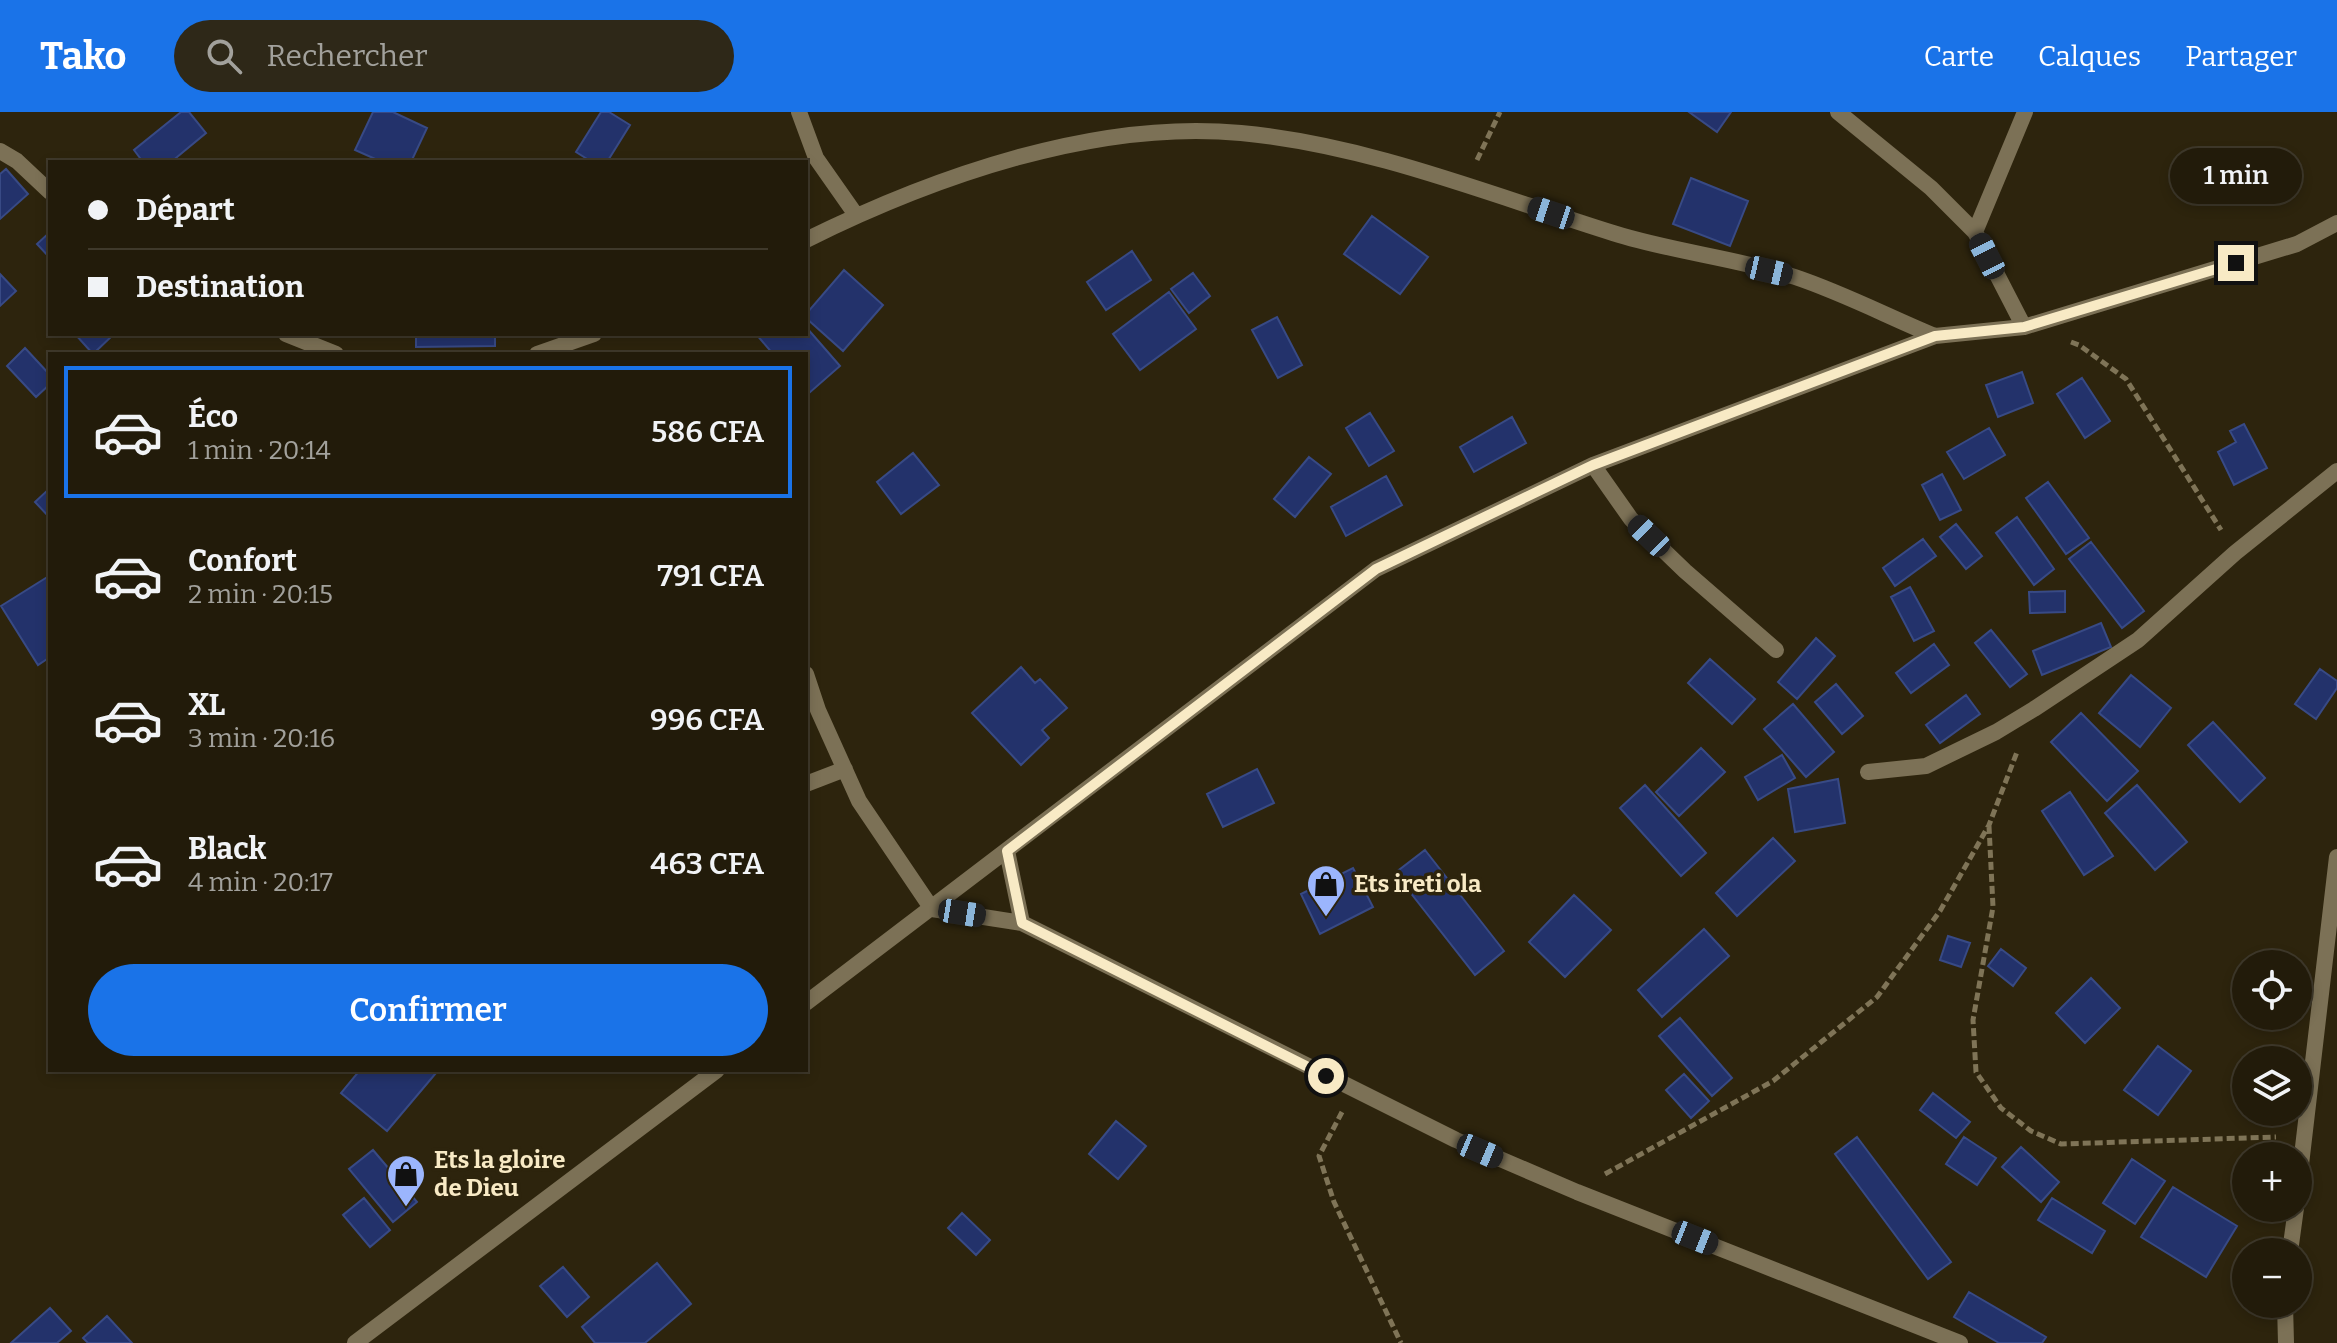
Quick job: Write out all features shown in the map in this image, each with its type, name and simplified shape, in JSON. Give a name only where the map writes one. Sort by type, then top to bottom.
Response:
[{"type":"street","points":[[799,112],[816,158],[856,215]]},
{"type":"street","points":[[1838,112],[1931,188],[1975,232],[2024,327]]},
{"type":"street","points":[[1975,232],[2025,112]]},
{"type":"street","points":[[808,239],[935,182],[1057,148],[1182,132],[1240,133],[1331,147],[1405,166],[1637,241],[1795,278],[1935,336]]},
{"type":"street","points":[[0,151],[17,161],[48,190]]},
{"type":"street","points":[[808,1002],[1376,569],[1593,465],[1935,336],[2024,327],[2297,244],[2337,223]]},
{"type":"street","points":[[291,336],[331,352]]},
{"type":"street","points":[[548,352],[589,336]]},
{"type":"street","points":[[1593,465],[1631,519],[1776,650]]},
{"type":"street","points":[[1868,772],[1926,766],[1996,732],[2034,709],[2138,640],[2235,553],[2337,471]]},
{"type":"street","points":[[808,680],[818,710],[859,801],[932,909],[1022,923],[1456,1140],[1577,1192],[1960,1343]]},
{"type":"street","points":[[808,783],[845,769]]},
{"type":"street","points":[[1007,851],[1022,923]]},
{"type":"street","points":[[2303,1142],[2337,857]]},
{"type":"street","points":[[355,1343],[714,1072]]},
{"type":"street","points":[[2285,1318],[2286,1343]]},
{"type":"path","points":[[1465,186],[1500,112]]},
{"type":"path","points":[[2024,327],[2079,345],[2126,379],[2235,553]]},
{"type":"path","points":[[1577,1192],[1629,1159],[1773,1081],[1877,997],[1940,911],[1989,825],[2034,709]]},
{"type":"path","points":[[1989,825],[1993,907],[1973,1020],[1976,1072],[2001,1108],[2031,1131],[2061,1144],[2304,1136]]},
{"type":"path","points":[[1354,1090],[1319,1156],[1334,1202],[1401,1343]]},
{"type":"building","points":[[181,112],[189,112],[206,133],[173,160],[142,160],[134,150]]},
{"type":"building","points":[[373,112],[393,112],[427,128],[412,160],[378,160],[355,150]]},
{"type":"building","points":[[601,112],[609,112],[630,125],[608,160],[589,160],[576,152]]},
{"type":"building","points":[[1689,112],[1731,112],[1717,132]]},
{"type":"building","points":[[6,169],[28,194],[0,219],[0,174]]},
{"type":"building","points":[[1691,178],[1748,201],[1730,246],[1673,224]]},
{"type":"building","points":[[1372,216],[1428,257],[1400,294],[1344,254]]},
{"type":"building","points":[[48,234],[48,256],[37,244]]},
{"type":"building","points":[[1132,251],[1151,280],[1106,310],[1087,282]]},
{"type":"building","points":[[844,270],[883,305],[843,351],[808,320],[808,312]]},
{"type":"building","points":[[1193,273],[1210,296],[1189,313],[1171,289]]},
{"type":"building","points":[[0,274],[16,291],[0,306]]},
{"type":"building","points":[[1169,292],[1196,329],[1140,370],[1113,334]]},
{"type":"building","points":[[1277,317],[1302,365],[1278,378],[1252,330]]},
{"type":"building","points":[[808,329],[840,366],[808,394],[808,352],[771,352],[758,336],[808,336]]},
{"type":"building","points":[[77,336],[112,336],[95,352],[91,352]]},
{"type":"building","points":[[416,336],[495,336],[495,346],[416,347]]},
{"type":"building","points":[[25,348],[48,373],[48,386],[36,397],[7,366]]},
{"type":"building","points":[[2022,372],[2033,403],[1998,417],[1986,385]]},
{"type":"building","points":[[2082,378],[2110,421],[2085,438],[2057,394]]},
{"type":"building","points":[[1370,413],[1394,451],[1369,466],[1346,428]]},
{"type":"building","points":[[1512,417],[1526,443],[1474,472],[1460,447]]},
{"type":"building","points":[[2244,424],[2267,468],[2234,485],[2218,452],[2236,442],[2230,431]]},
{"type":"building","points":[[1989,428],[2005,455],[1964,479],[1947,452]]},
{"type":"building","points":[[913,453],[939,485],[901,514],[877,482]]},
{"type":"building","points":[[1309,457],[1331,474],[1295,517],[1274,499]]},
{"type":"building","points":[[1942,474],[1961,510],[1940,520],[1922,485]]},
{"type":"building","points":[[1386,476],[1402,505],[1346,536],[1331,507]]},
{"type":"building","points":[[2048,482],[2089,538],[2066,554],[2026,498]]},
{"type":"building","points":[[48,490],[48,516],[35,502]]},
{"type":"building","points":[[2017,517],[2054,569],[2034,585],[1996,533]]},
{"type":"building","points":[[1956,524],[1982,556],[1966,569],[1940,537]]},
{"type":"building","points":[[1923,539],[1936,556],[1895,586],[1883,568]]},
{"type":"building","points":[[2091,542],[2144,611],[2122,628],[2069,559]]},
{"type":"building","points":[[48,577],[48,658],[38,665],[1,606]]},
{"type":"building","points":[[1910,587],[1934,631],[1914,641],[1891,597]]},
{"type":"building","points":[[2065,591],[2065,612],[2030,613],[2029,592]]},
{"type":"building","points":[[2101,623],[2111,647],[2042,675],[2033,651]]},
{"type":"building","points":[[1991,630],[2027,674],[2010,687],[1975,643]]},
{"type":"building","points":[[1816,638],[1835,656],[1797,699],[1778,682]]},
{"type":"building","points":[[1934,644],[1949,665],[1911,693],[1896,673]]},
{"type":"building","points":[[1710,659],[1755,699],[1732,724],[1688,683]]},
{"type":"building","points":[[1021,667],[1035,683],[1040,679],[1067,708],[1042,730],[1049,738],[1021,765],[972,713]]},
{"type":"building","points":[[2320,669],[2337,681],[2337,688],[2316,719],[2295,704]]},
{"type":"building","points":[[2131,675],[2171,708],[2140,747],[2099,713]]},
{"type":"building","points":[[1836,684],[1863,716],[1842,734],[1815,702]]},
{"type":"building","points":[[1966,695],[1980,714],[1940,743],[1926,725]]},
{"type":"building","points":[[1793,704],[1834,752],[1806,777],[1764,729]]},
{"type":"building","points":[[2081,713],[2138,771],[2107,801],[2051,742]]},
{"type":"building","points":[[2213,722],[2265,778],[2240,802],[2188,745]]},
{"type":"building","points":[[1701,748],[1725,772],[1679,816],[1656,792]]},
{"type":"building","points":[[1782,755],[1795,778],[1758,800],[1745,777]]},
{"type":"building","points":[[1257,769],[1274,803],[1223,827],[1207,794]]},
{"type":"building","points":[[1838,779],[1845,823],[1795,832],[1788,789]]},
{"type":"building","points":[[1645,785],[1706,853],[1681,876],[1620,808]]},
{"type":"building","points":[[2137,785],[2187,842],[2155,870],[2105,813]]},
{"type":"building","points":[[2070,792],[2113,856],[2084,875],[2042,811]]},
{"type":"building","points":[[1773,838],[1795,861],[1737,916],[1716,893]]},
{"type":"building","points":[[1425,850],[1504,951],[1475,975],[1395,873]]},
{"type":"building","points":[[1353,868],[1373,907],[1320,934],[1301,894]]},
{"type":"building","points":[[1574,895],[1611,930],[1565,977],[1529,942]]},
{"type":"building","points":[[1704,929],[1729,956],[1662,1017],[1638,990]]},
{"type":"building","points":[[1948,936],[1970,943],[1961,967],[1940,960]]},
{"type":"building","points":[[2001,949],[2026,968],[2013,986],[1988,966]]},
{"type":"building","points":[[2091,978],[2120,1008],[2085,1043],[2056,1013]]},
{"type":"building","points":[[1680,1018],[1732,1078],[1712,1096],[1659,1036]]},
{"type":"building","points":[[2158,1046],[2191,1071],[2158,1115],[2124,1090]]},
{"type":"building","points":[[358,1072],[436,1073],[387,1131],[341,1093]]},
{"type":"building","points":[[1684,1074],[1709,1101],[1691,1118],[1666,1090]]},
{"type":"building","points":[[1933,1093],[1970,1122],[1956,1138],[1920,1110]]},
{"type":"building","points":[[1116,1121],[1146,1146],[1118,1179],[1089,1154]]},
{"type":"building","points":[[1857,1137],[1951,1262],[1928,1279],[1835,1154]]},
{"type":"building","points":[[1964,1137],[1996,1158],[1977,1185],[1946,1164]]},
{"type":"building","points":[[2021,1147],[2059,1182],[2041,1202],[2002,1167]]},
{"type":"building","points":[[373,1150],[417,1202],[393,1222],[349,1169]]},
{"type":"building","points":[[2132,1159],[2165,1181],[2135,1224],[2103,1203]]},
{"type":"building","points":[[2173,1187],[2237,1226],[2206,1277],[2141,1237]]},
{"type":"building","points":[[364,1198],[390,1230],[370,1247],[343,1215]]},
{"type":"building","points":[[2052,1198],[2105,1231],[2092,1253],[2038,1220]]},
{"type":"building","points":[[962,1213],[990,1240],[976,1255],[948,1228]]},
{"type":"building","points":[[657,1263],[691,1304],[645,1343],[595,1343],[582,1327]]},
{"type":"building","points":[[563,1267],[589,1297],[567,1317],[540,1286]]},
{"type":"building","points":[[1969,1292],[2046,1337],[2042,1343],[1999,1343],[1954,1317]]},
{"type":"building","points":[[50,1308],[71,1331],[57,1343],[11,1343]]},
{"type":"building","points":[[107,1316],[132,1343],[88,1343],[83,1338]]},
{"type":"place","name":"Ets ireti ola","points":[[1326,918]]},
{"type":"place","name":"Ets la gloire de Dieu","points":[[406,1208]]},
{"type":"route","points":[[1326,1076],[1022,923],[1007,851],[1376,569],[1593,465],[1935,336],[2024,327],[2236,263]]}]
